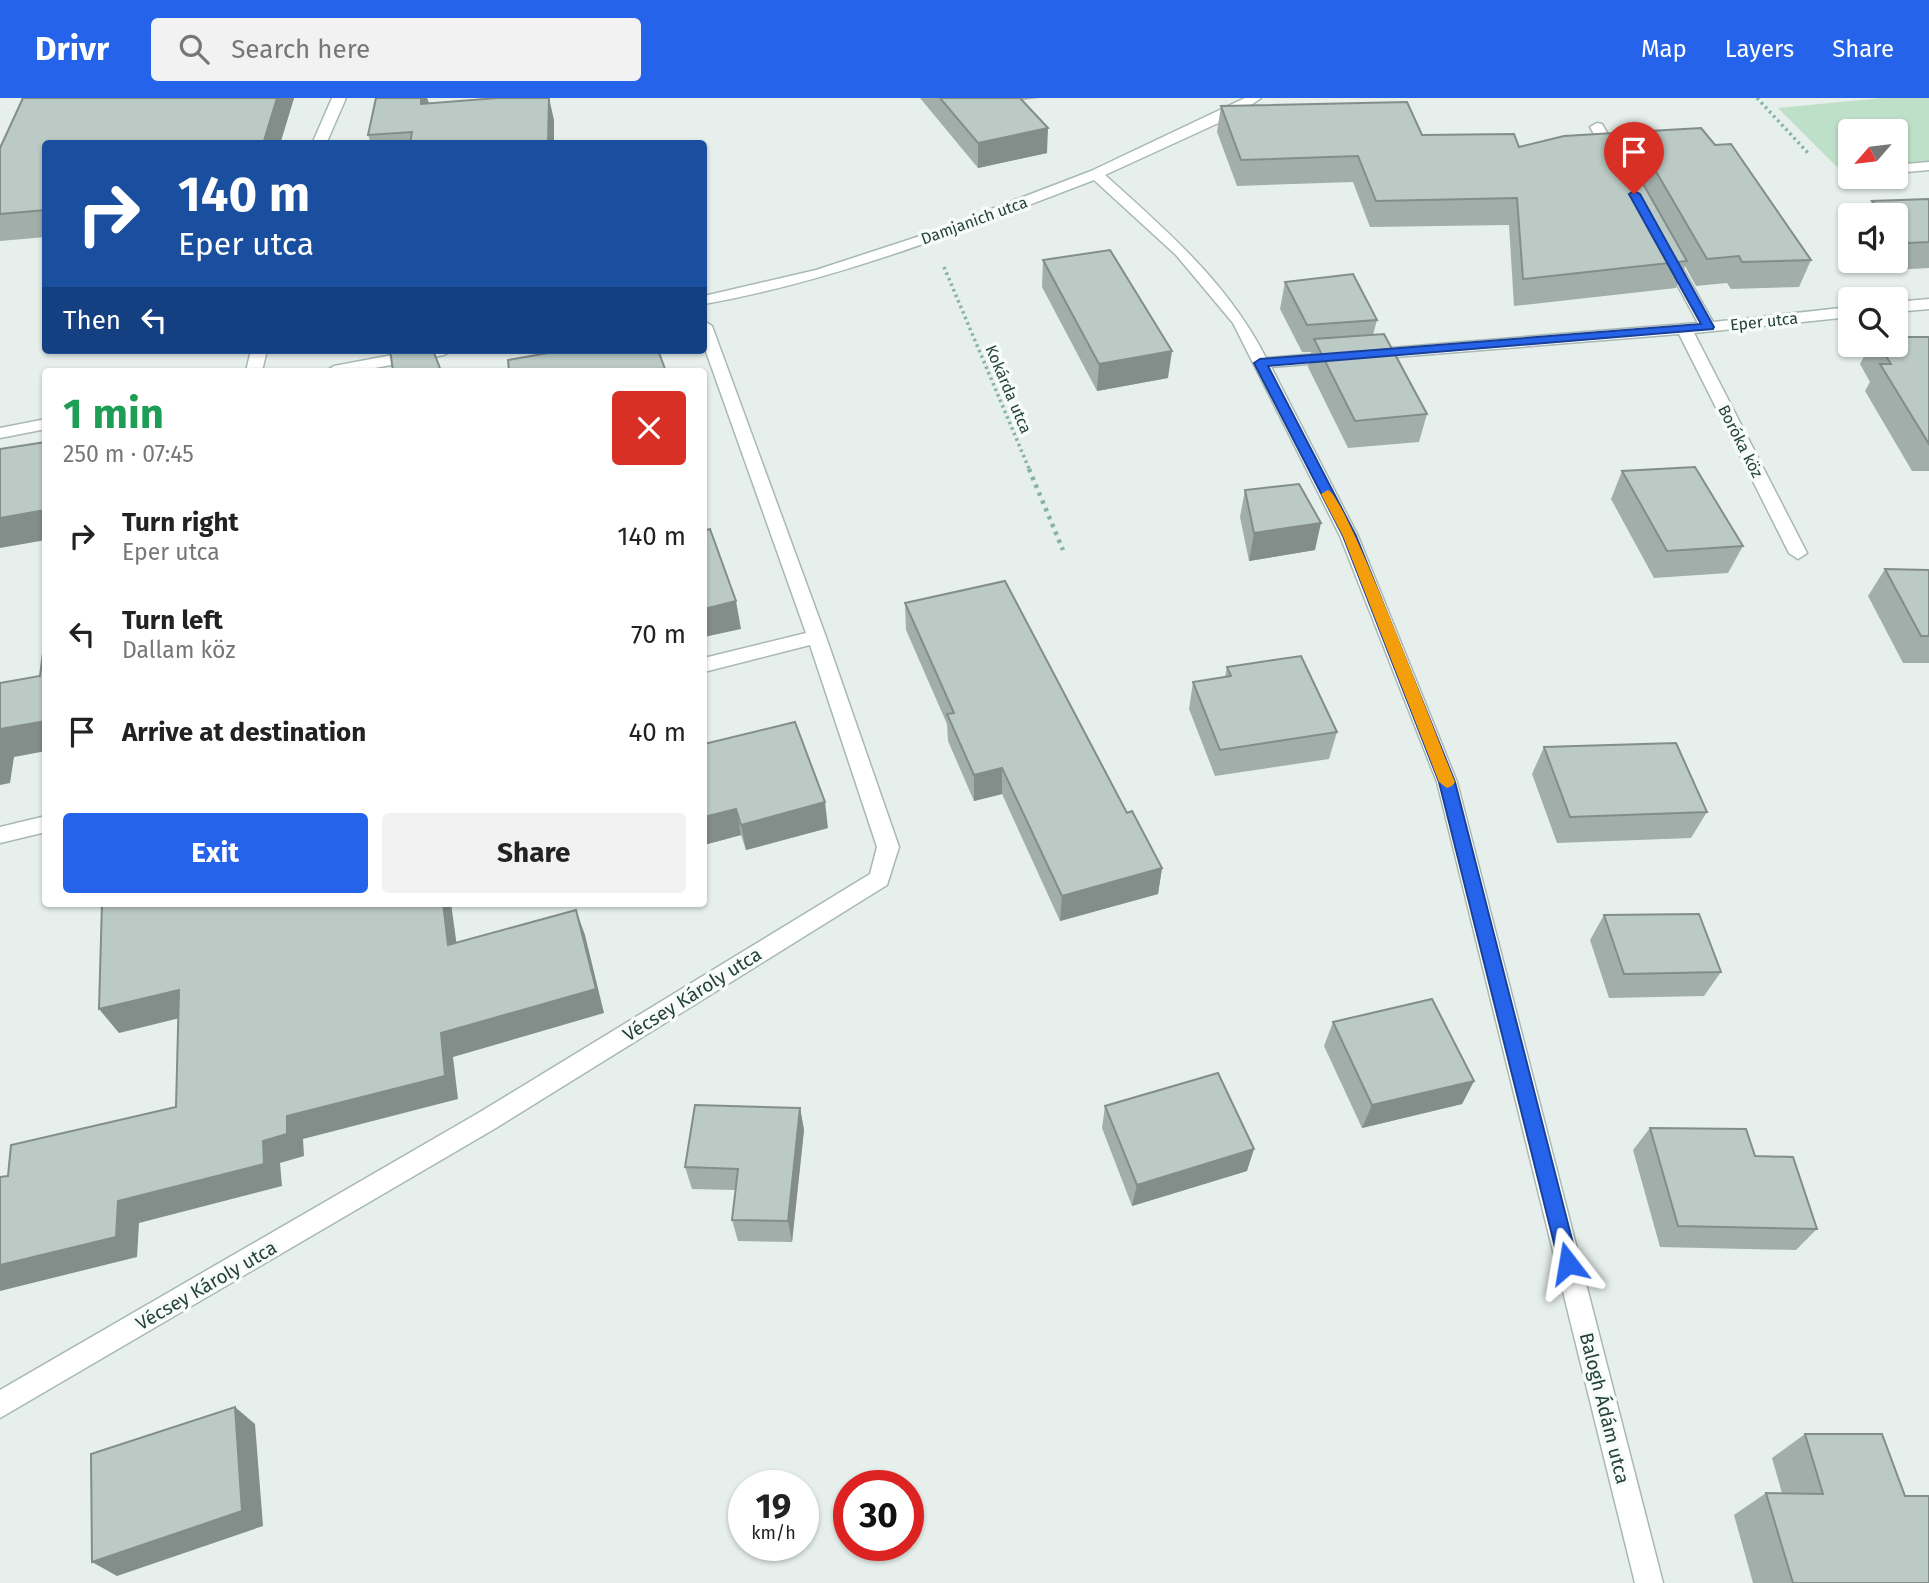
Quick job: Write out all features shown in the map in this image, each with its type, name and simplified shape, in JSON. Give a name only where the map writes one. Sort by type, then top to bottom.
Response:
[{"type":"street","points":[[321,140],[339,98]]},
{"type":"street","name":"Damjanich utca","points":[[707,299],[820,274],[931,237],[1096,174],[1233,111],[1254,98]]},
{"type":"street","points":[[1597,127],[1623,174]]},
{"type":"street","points":[[1908,168],[1929,166]]},
{"type":"street","name":"Balogh Ádám utca","points":[[1096,174],[1212,285],[1240,322],[1349,536],[1447,782],[1649,1583]]},
{"type":"street","points":[[1656,233],[1709,327]]},
{"type":"street","points":[[1908,306],[1929,304]]},
{"type":"street","name":"Eper utca","points":[[1260,363],[1709,327],[1838,313]]},
{"type":"street","name":"Boróka köz","points":[[1685,328],[1798,553]]},
{"type":"street","name":"Vécsey Károly utca","points":[[0,1405],[488,1120],[879,879],[888,847],[817,637],[707,334]]},
{"type":"street","points":[[350,368],[423,354]]},
{"type":"street","points":[[0,433],[42,425]]},
{"type":"street","points":[[707,664],[817,637]]},
{"type":"street","points":[[0,835],[42,825]]},
{"type":"path","points":[[1757,98],[1809,153]]},
{"type":"path","name":"Kokárda utca","points":[[931,237],[1063,550]]},
{"type":"green space","points":[[1882,98],[1929,98],[1929,161],[1908,163],[1908,119],[1838,119],[1838,168],[1778,108]]},
{"type":"building","points":[[23,98],[277,98],[264,140],[42,140],[42,210],[0,214],[0,148]]},
{"type":"building","points":[[376,98],[421,98],[421,104],[498,98],[549,98],[548,140],[411,140],[412,132],[368,135]]},
{"type":"building","points":[[940,98],[1020,98],[1048,128],[978,143]]},
{"type":"building","points":[[1407,102],[1422,135],[1514,134],[1519,147],[1564,136],[1614,133],[1687,261],[1523,279],[1517,198],[1376,201],[1358,156],[1241,160],[1221,106]]},
{"type":"building","points":[[1701,128],[1715,145],[1731,144],[1811,260],[1742,262],[1739,256],[1707,259],[1633,132]]},
{"type":"building","points":[[1929,199],[1929,242],[1908,243],[1908,203],[1872,201]]},
{"type":"building","points":[[1110,250],[1172,351],[1099,364],[1043,260]]},
{"type":"building","points":[[1353,274],[1377,320],[1307,325],[1285,282]]},
{"type":"building","points":[[1384,334],[1427,414],[1355,421],[1314,339]]},
{"type":"building","points":[[1908,337],[1929,337],[1929,444],[1880,364],[1891,364],[1887,357],[1908,357]]},
{"type":"building","points":[[391,354],[435,354],[440,368],[393,368]]},
{"type":"building","points":[[542,354],[659,354],[665,368],[509,368],[508,360]]},
{"type":"building","points":[[42,443],[42,511],[0,518],[0,449]]},
{"type":"building","points":[[1695,467],[1743,546],[1667,551],[1622,471]]},
{"type":"building","points":[[1299,484],[1321,523],[1254,533],[1245,490]]},
{"type":"building","points":[[710,529],[736,601],[707,608],[707,530]]},
{"type":"building","points":[[1885,569],[1929,570],[1929,636],[1921,636]]},
{"type":"building","points":[[1005,581],[1127,813],[1132,811],[1162,868],[1062,896],[1002,768],[974,775],[947,714],[954,713],[905,603]]},
{"type":"building","points":[[1301,656],[1337,732],[1220,750],[1193,682],[1231,676],[1227,667]]},
{"type":"building","points":[[42,660],[42,722],[0,729],[0,683],[40,676]]},
{"type":"building","points":[[795,722],[825,802],[741,825],[736,809],[707,816],[707,743]]},
{"type":"building","points":[[1676,743],[1707,812],[1570,817],[1544,747]]},
{"type":"building","points":[[102,907],[443,907],[448,945],[576,910],[596,989],[441,1033],[445,1076],[287,1116],[287,1134],[263,1141],[264,1164],[118,1201],[116,1237],[0,1265],[0,1177],[8,1176],[11,1145],[176,1107],[179,990],[99,1009]]},
{"type":"building","points":[[1699,914],[1721,972],[1624,974],[1604,915]]},
{"type":"building","points":[[1432,999],[1474,1081],[1372,1105],[1333,1022]]},
{"type":"building","points":[[1218,1073],[1254,1149],[1137,1185],[1105,1106]]},
{"type":"building","points":[[695,1105],[800,1108],[788,1221],[732,1220],[738,1169],[685,1167]]},
{"type":"building","points":[[1650,1128],[1746,1129],[1755,1156],[1793,1157],[1817,1229],[1678,1226]]},
{"type":"building","points":[[235,1407],[242,1511],[92,1562],[91,1454]]},
{"type":"building","points":[[1805,1434],[1882,1434],[1905,1496],[1929,1496],[1929,1583],[1793,1583],[1766,1493],[1823,1494]]},
{"type":"slow traffic","points":[[1328,494],[1349,536],[1447,782]]},
{"type":"route","points":[[1568,1263],[1447,782],[1349,536],[1260,363],[1519,340],[1709,327],[1634,194]]}]
